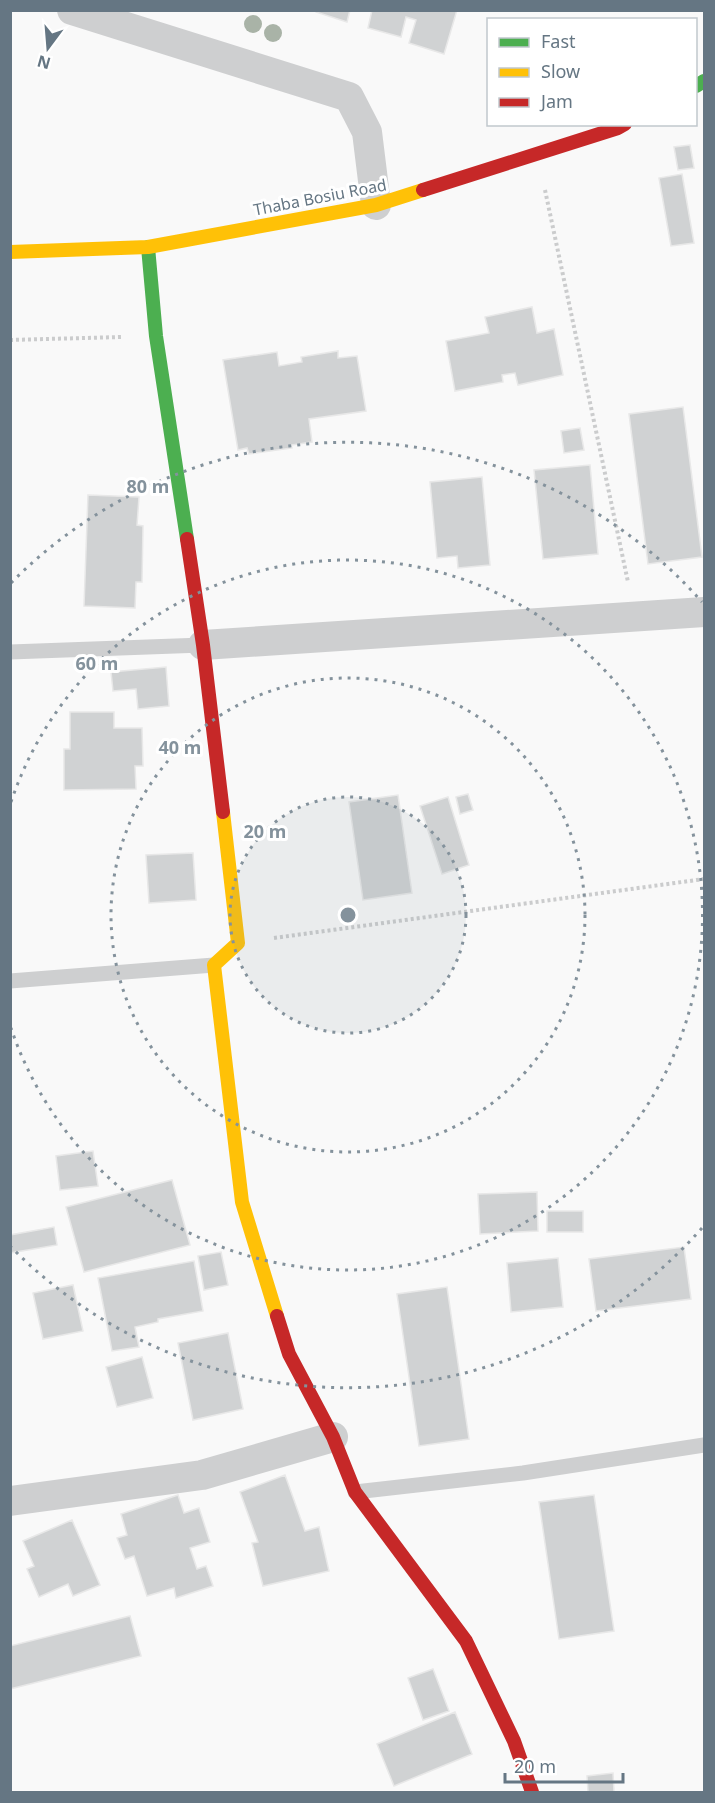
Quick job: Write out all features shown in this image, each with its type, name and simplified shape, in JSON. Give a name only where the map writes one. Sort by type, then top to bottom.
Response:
[{"type":"street","points":[[72,10],[349,97],[367,132],[376,205]]},
{"type":"street","name":"Thaba Bosiu Road","points":[[10,252],[148,247],[376,205],[622,126]]},
{"type":"street","points":[[148,247],[156,336],[203,645],[238,943],[214,965],[242,1202],[288,1354],[333,1437],[355,1492],[466,1641],[514,1741],[532,1792]]},
{"type":"street","points":[[203,645],[705,612]]},
{"type":"street","points":[[10,1501],[202,1475],[333,1437]]},
{"type":"lane","points":[[10,652],[203,645]]},
{"type":"lane","points":[[10,981],[214,965]]},
{"type":"lane","points":[[355,1492],[523,1473],[705,1445]]},
{"type":"path","points":[[537,154],[635,616]]},
{"type":"path","points":[[10,340],[156,336]]},
{"type":"path","points":[[238,943],[705,879]]},
{"type":"building","points":[[316,10],[350,10],[347,22],[316,12]]},
{"type":"building","points":[[372,10],[457,10],[444,54],[409,43],[416,20],[406,17],[401,37],[368,28]]},
{"type":"building","points":[[690,145],[694,168],[678,170],[674,147]]},
{"type":"building","points":[[682,174],[694,243],[671,246],[659,178]]},
{"type":"building","points":[[532,307],[537,333],[554,329],[563,375],[518,385],[515,373],[502,375],[503,382],[455,391],[446,341],[489,333],[485,317]]},
{"type":"building","points":[[338,351],[338,358],[357,356],[366,411],[309,419],[312,442],[291,445],[292,448],[249,454],[247,448],[238,450],[223,360],[277,352],[279,366],[302,362],[301,357]]},
{"type":"building","points":[[683,407],[702,557],[648,564],[629,414]]},
{"type":"building","points":[[580,428],[584,450],[564,453],[561,431]]},
{"type":"building","points":[[590,465],[598,554],[543,559],[534,470]]},
{"type":"building","points":[[482,477],[490,565],[458,568],[457,556],[437,558],[430,482]]},
{"type":"building","points":[[88,495],[139,497],[137,525],[143,526],[142,582],[136,582],[135,608],[84,606]]},
{"type":"building","points":[[166,667],[169,706],[138,709],[136,689],[113,691],[111,672]]},
{"type":"building","points":[[70,712],[114,712],[114,728],[142,728],[143,766],[135,766],[136,789],[64,790],[64,749],[70,749]]},
{"type":"building","points":[[468,794],[473,810],[460,814],[456,797]]},
{"type":"building","points":[[398,795],[412,893],[363,900],[349,802]]},
{"type":"building","points":[[448,797],[469,865],[442,874],[420,806]]},
{"type":"building","points":[[193,853],[196,900],[149,903],[146,855]]},
{"type":"building","points":[[93,1151],[98,1186],[60,1190],[56,1156]]},
{"type":"building","points":[[172,1180],[190,1245],[84,1272],[66,1207]]},
{"type":"building","points":[[537,1192],[538,1231],[480,1234],[478,1194]]},
{"type":"building","points":[[547,1211],[583,1211],[583,1232],[547,1232]]},
{"type":"building","points":[[54,1227],[57,1245],[10,1253],[10,1235]]},
{"type":"building","points":[[684,1247],[691,1299],[596,1311],[589,1259]]},
{"type":"building","points":[[221,1252],[228,1285],[204,1290],[198,1256]]},
{"type":"building","points":[[558,1258],[563,1307],[511,1312],[507,1263]]},
{"type":"building","points":[[194,1261],[203,1311],[158,1319],[158,1322],[135,1327],[139,1347],[112,1351],[98,1278]]},
{"type":"building","points":[[73,1285],[83,1331],[43,1339],[33,1293]]},
{"type":"building","points":[[447,1287],[469,1439],[419,1446],[397,1294]]},
{"type":"building","points":[[228,1333],[243,1409],[193,1420],[178,1343]]},
{"type":"building","points":[[142,1357],[153,1398],[117,1407],[106,1367]]},
{"type":"building","points":[[285,1475],[305,1531],[319,1527],[329,1571],[263,1586],[252,1543],[258,1542],[240,1492]]},
{"type":"building","points":[[178,1495],[184,1513],[199,1508],[210,1542],[190,1548],[197,1569],[206,1566],[213,1586],[176,1598],[174,1588],[147,1596],[134,1556],[125,1559],[117,1538],[127,1535],[121,1514]]},
{"type":"building","points":[[594,1495],[614,1631],[559,1639],[539,1502]]},
{"type":"building","points":[[72,1520],[100,1585],[73,1596],[68,1584],[39,1597],[27,1569],[34,1566],[23,1541]]},
{"type":"building","points":[[130,1616],[141,1656],[10,1689],[10,1646]]},
{"type":"building","points":[[433,1669],[449,1711],[423,1720],[408,1678]]},
{"type":"building","points":[[455,1712],[472,1754],[394,1786],[377,1744]]},
{"type":"building","points":[[613,1773],[614,1792],[588,1792],[587,1776]]},
{"type":"traffic: fast","points":[[697,85],[704,81]]},
{"type":"traffic: fast","points":[[148,247],[156,336],[187,539]]},
{"type":"traffic: slow","points":[[10,252],[148,247],[376,205],[423,190]]},
{"type":"traffic: slow","points":[[223,812],[238,943],[214,965],[242,1202],[277,1316]]},
{"type":"traffic: jam","points":[[423,190],[622,126]]},
{"type":"traffic: jam","points":[[187,539],[203,645],[223,812]]},
{"type":"traffic: jam","points":[[277,1316],[289,1354],[333,1437],[355,1492],[466,1641],[514,1741],[532,1792]]}]
